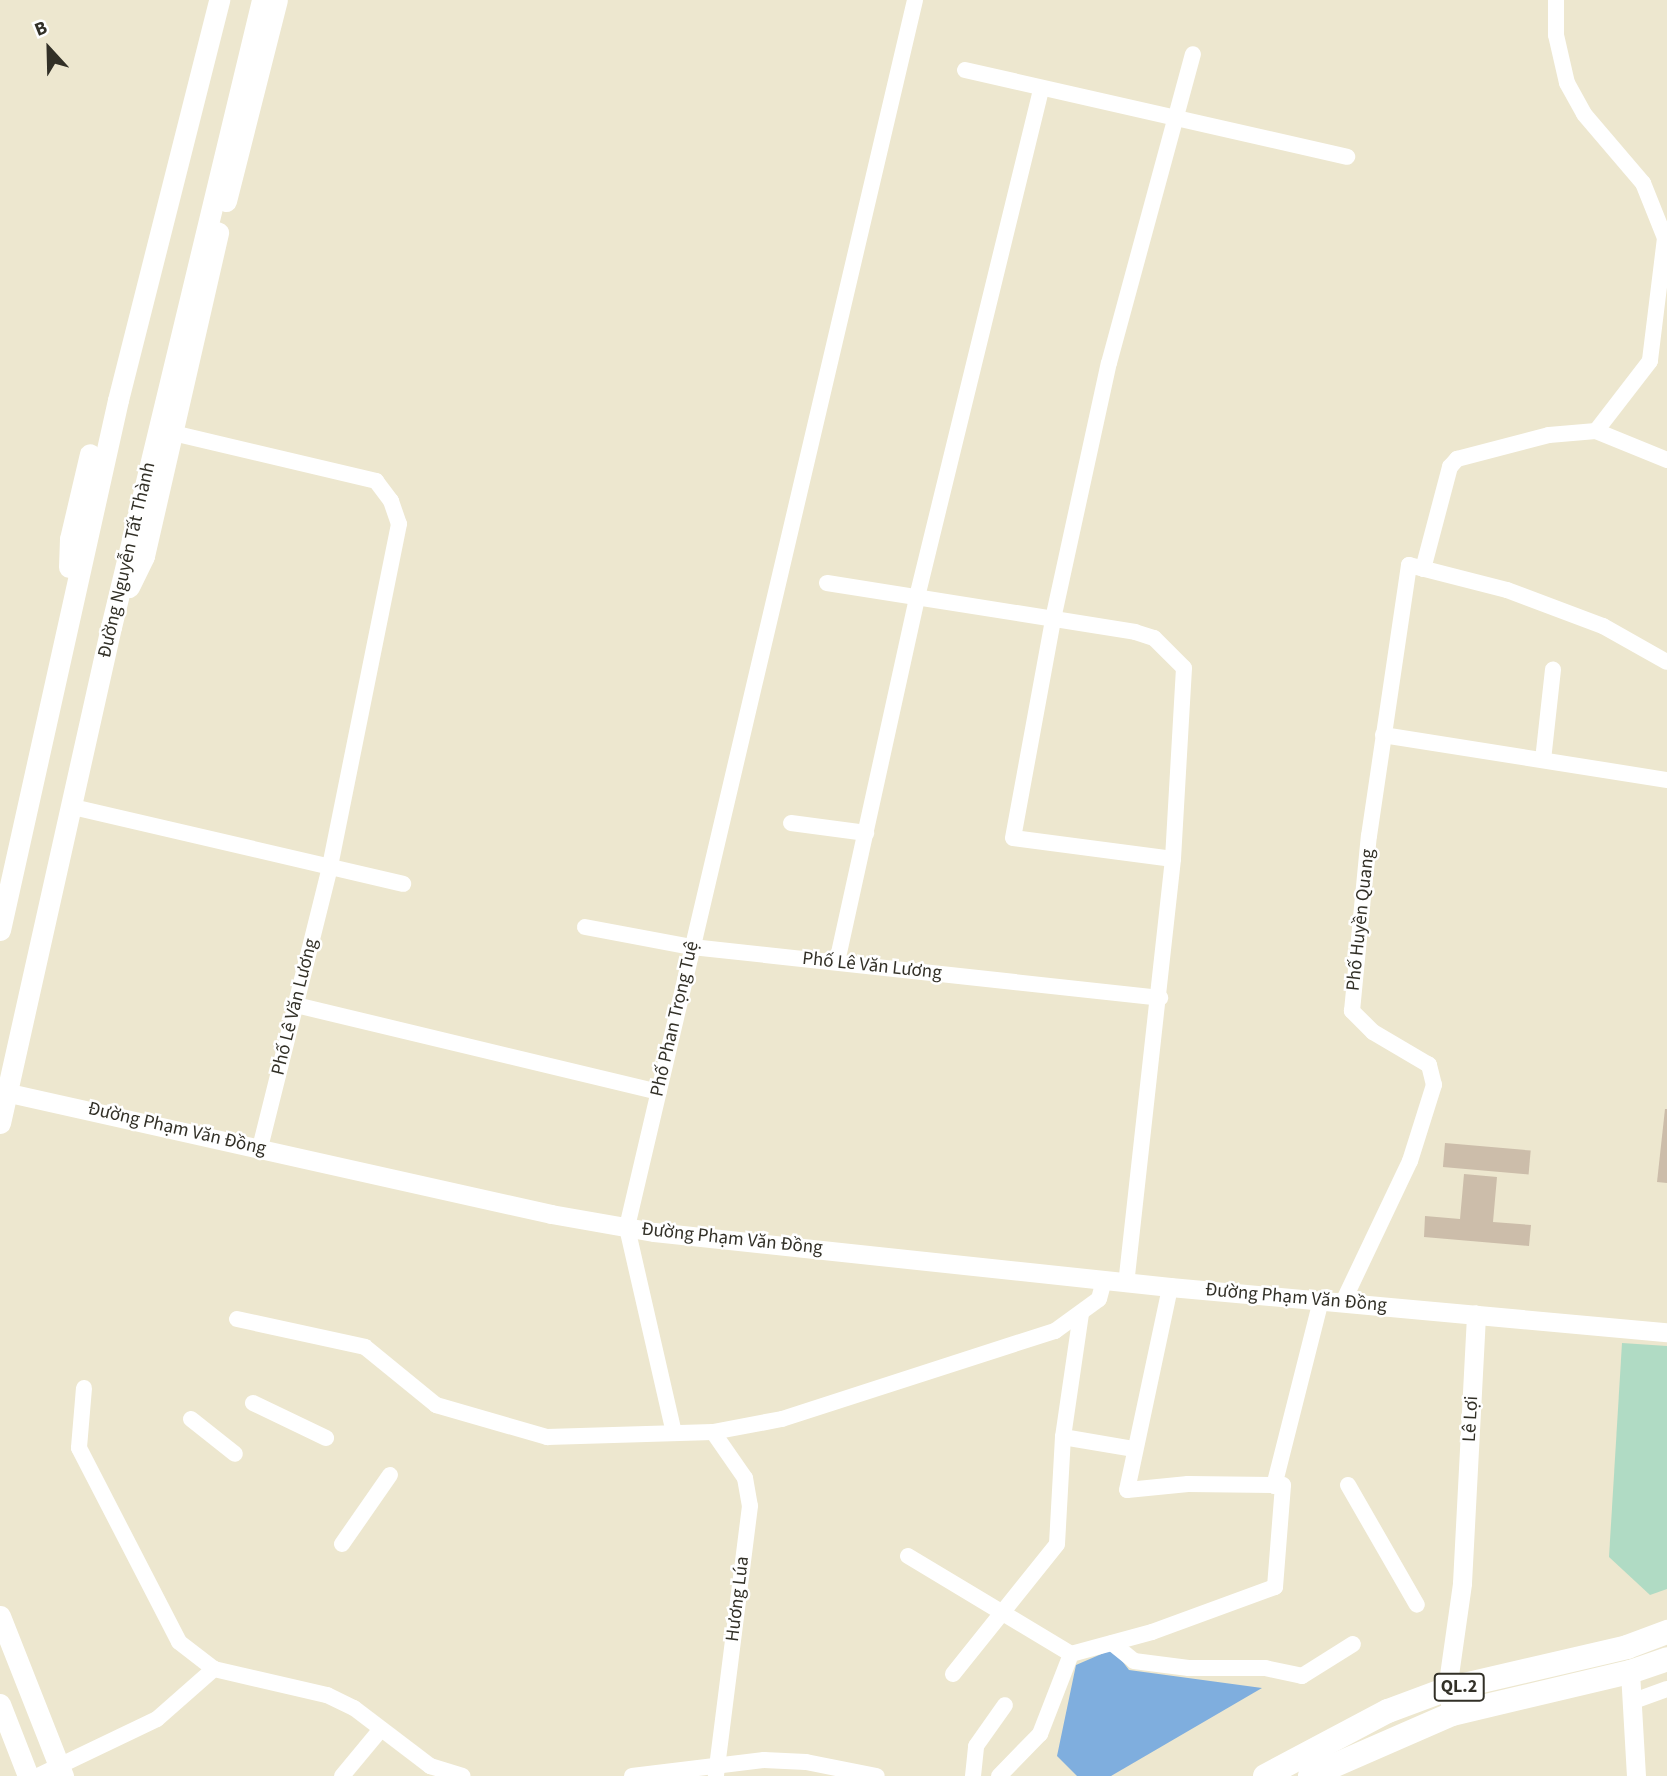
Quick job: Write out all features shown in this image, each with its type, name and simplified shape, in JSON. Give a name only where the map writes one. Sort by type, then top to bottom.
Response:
[{"type":"main road","points":[[67,618],[71,533],[205,0]]},
{"type":"main road","points":[[0,930],[6,868],[219,0]]},
{"type":"main road","points":[[111,627],[144,556],[271,2]]},
{"type":"main road","name":"Đường Nguyễn Tất Thành","points":[[0,1123],[4,1091],[73,807],[111,627],[271,2]]},
{"type":"main road","points":[[0,1616],[61,1772]]},
{"type":"main road","name":"QL.2","points":[[1265,1776],[1388,1711],[1447,1689],[1627,1647],[1667,1632]]},
{"type":"main road","name":"QL.2","points":[[1310,1776],[1452,1714],[1630,1672],[1667,1659]]},
{"type":"main road","points":[[0,1704],[28,1776]]},
{"type":"street","name":"Phố Phan Trọng Tuệ","points":[[626,1227],[915,0]]},
{"type":"street","points":[[1556,0],[1556,40],[1567,83],[1584,114],[1643,183],[1665,238],[1661,343],[1596,431],[1667,460]]},
{"type":"street","points":[[1173,859],[1013,838],[1053,619],[1109,363],[1193,54]]},
{"type":"street","points":[[965,70],[1175,121],[1347,157]]},
{"type":"street","points":[[837,962],[917,597],[1041,90]]},
{"type":"street","name":"Phố Huyền Quang","points":[[1342,1302],[1410,1161],[1434,1085],[1429,1065],[1374,1032],[1352,1011],[1383,735],[1416,567],[1450,467],[1457,459],[1549,435],[1596,431]]},
{"type":"street","name":"Phố Lê Văn Lương","points":[[173,433],[376,481],[391,501],[399,524],[330,867],[260,1147]]},
{"type":"street","points":[[1416,567],[1507,590],[1603,626],[1667,662]]},
{"type":"street","points":[[827,583],[1135,632],[1154,638],[1181,662],[1173,859],[1160,998],[1126,1282]]},
{"type":"street","points":[[1543,760],[1553,670]]},
{"type":"street","points":[[1383,735],[1667,780]]},
{"type":"street","points":[[73,807],[403,884]]},
{"type":"street","points":[[792,823],[866,833]]},
{"type":"street","name":"Phố Lê Văn Lương","points":[[585,927],[692,947],[1160,998]]},
{"type":"street","points":[[296,1005],[659,1092]]},
{"type":"street","name":"Đường Phạm Văn Đồng","points":[[4,1091],[626,1227],[1170,1287],[1476,1314]]},
{"type":"street","points":[[626,1227],[674,1433]]},
{"type":"street","points":[[237,1319],[365,1347],[436,1405],[547,1437],[713,1432],[782,1419],[1055,1331],[1099,1300],[1104,1280]]},
{"type":"street","points":[[908,1556],[1071,1654],[1112,1643],[1275,1587],[1283,1485],[1188,1484],[1127,1490],[1133,1449],[1170,1287]]},
{"type":"street","points":[[1274,1486],[1321,1300]]},
{"type":"street","points":[[953,1674],[1057,1544],[1063,1437],[1081,1312]]},
{"type":"street","points":[[1476,1314],[1667,1332]]},
{"type":"street","name":"Lê Lợi","points":[[1452,1714],[1447,1689],[1462,1583],[1476,1314]]},
{"type":"street","points":[[84,1388],[79,1448],[179,1642],[214,1670],[327,1695],[380,1728],[430,1766],[462,1776]]},
{"type":"street","points":[[254,1403],[326,1438]]},
{"type":"street","points":[[191,1419],[235,1454]]},
{"type":"street","name":"Hương Lúa","points":[[713,1432],[745,1478],[750,1506],[716,1771]]},
{"type":"street","points":[[1063,1437],[1133,1449]]},
{"type":"street","points":[[342,1544],[390,1475]]},
{"type":"street","points":[[1348,1485],[1417,1605]]},
{"type":"street","points":[[1112,1643],[1134,1661],[1189,1668],[1265,1668],[1301,1676],[1353,1644]]},
{"type":"street","points":[[999,1776],[1040,1734],[1071,1654]]},
{"type":"street","points":[[38,1776],[61,1772],[157,1719],[214,1670]]},
{"type":"street","points":[[1630,1672],[1636,1776]]},
{"type":"street","points":[[1632,1702],[1667,1689]]},
{"type":"street","points":[[973,1776],[976,1746],[1005,1705]]},
{"type":"street","points":[[342,1776],[380,1728]]},
{"type":"street","points":[[632,1776],[806,1762],[877,1776]]},
{"type":"green space","points":[[1622,1343],[1667,1346],[1667,1589],[1650,1595],[1609,1557]]},
{"type":"water","points":[[1113,1649],[1129,1670],[1262,1688],[1111,1776],[1077,1776],[1057,1756],[1076,1665]]},
{"type":"building","points":[[1667,1109],[1667,1183],[1657,1182]]},
{"type":"building","points":[[1445,1143],[1531,1150],[1529,1174],[1443,1167]]},
{"type":"building","points":[[1464,1174],[1497,1177],[1493,1222],[1531,1225],[1529,1246],[1424,1237],[1425,1216],[1460,1219]]}]
